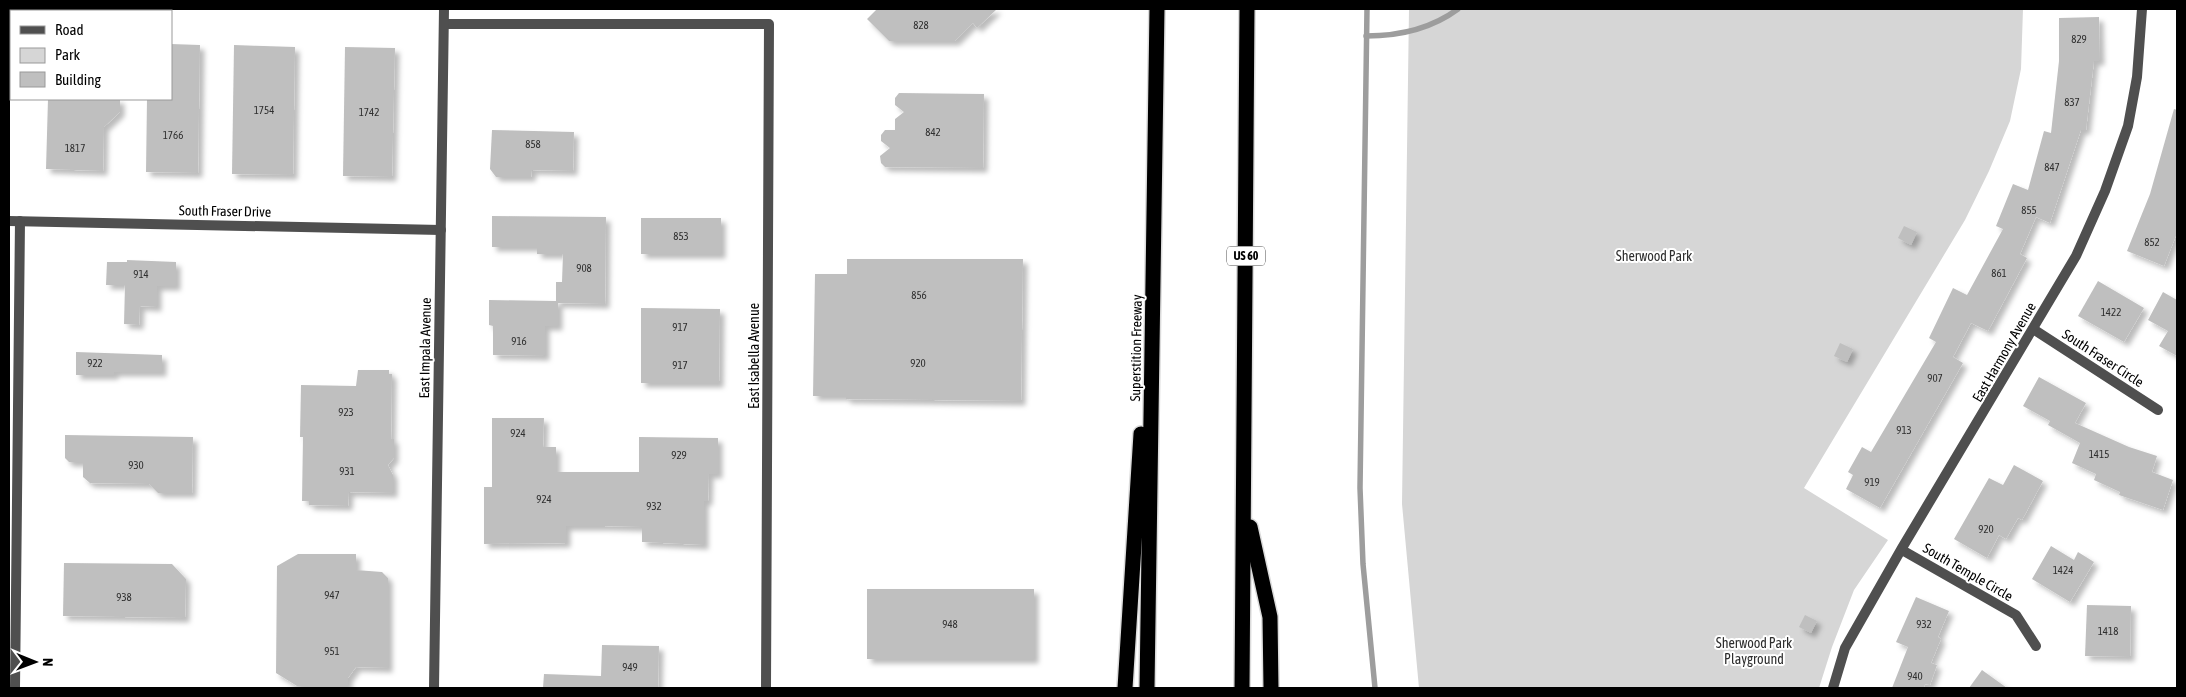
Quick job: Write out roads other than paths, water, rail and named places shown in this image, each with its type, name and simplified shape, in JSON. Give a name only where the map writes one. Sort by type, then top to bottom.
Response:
[{"type":"highway","name":"Superstition Freeway","points":[[1147,688],[1157,9]]},
{"type":"highway","name":"US 60","points":[[1242,688],[1247,9]]},
{"type":"highway","points":[[1125,688],[1154,238]]},
{"type":"highway","points":[[1244,504],[1270,617],[1271,688]]},
{"type":"street","name":"East Impala Avenue","points":[[434,688],[444,9]]},
{"type":"street","name":"East Harmony Avenue","points":[[1833,688],[1845,648],[2076,256],[2105,190],[2128,126],[2139,61],[2142,9]]},
{"type":"street","name":"East Isabella Avenue","points":[[444,24],[770,24],[766,688]]},
{"type":"street","name":"South Fraser Drive","points":[[9,220],[441,230]]},
{"type":"street","points":[[15,688],[20,221]]},
{"type":"street","name":"South Fraser Circle","points":[[2033,329],[2158,410]]},
{"type":"street","name":"South Temple Circle","points":[[1902,550],[2016,615],[2036,646]]},
{"type":"waterway","points":[[1367,9],[1360,488],[1363,564],[1375,688]]},
{"type":"waterway","points":[[1366,36],[1390,35],[1414,30],[1437,22],[1458,9]]},
{"type":"park label","name":"Sherwood Park","points":[[1654,256]]},
{"type":"park label","name":"Sherwood Park Playground","points":[[1754,652]]}]
